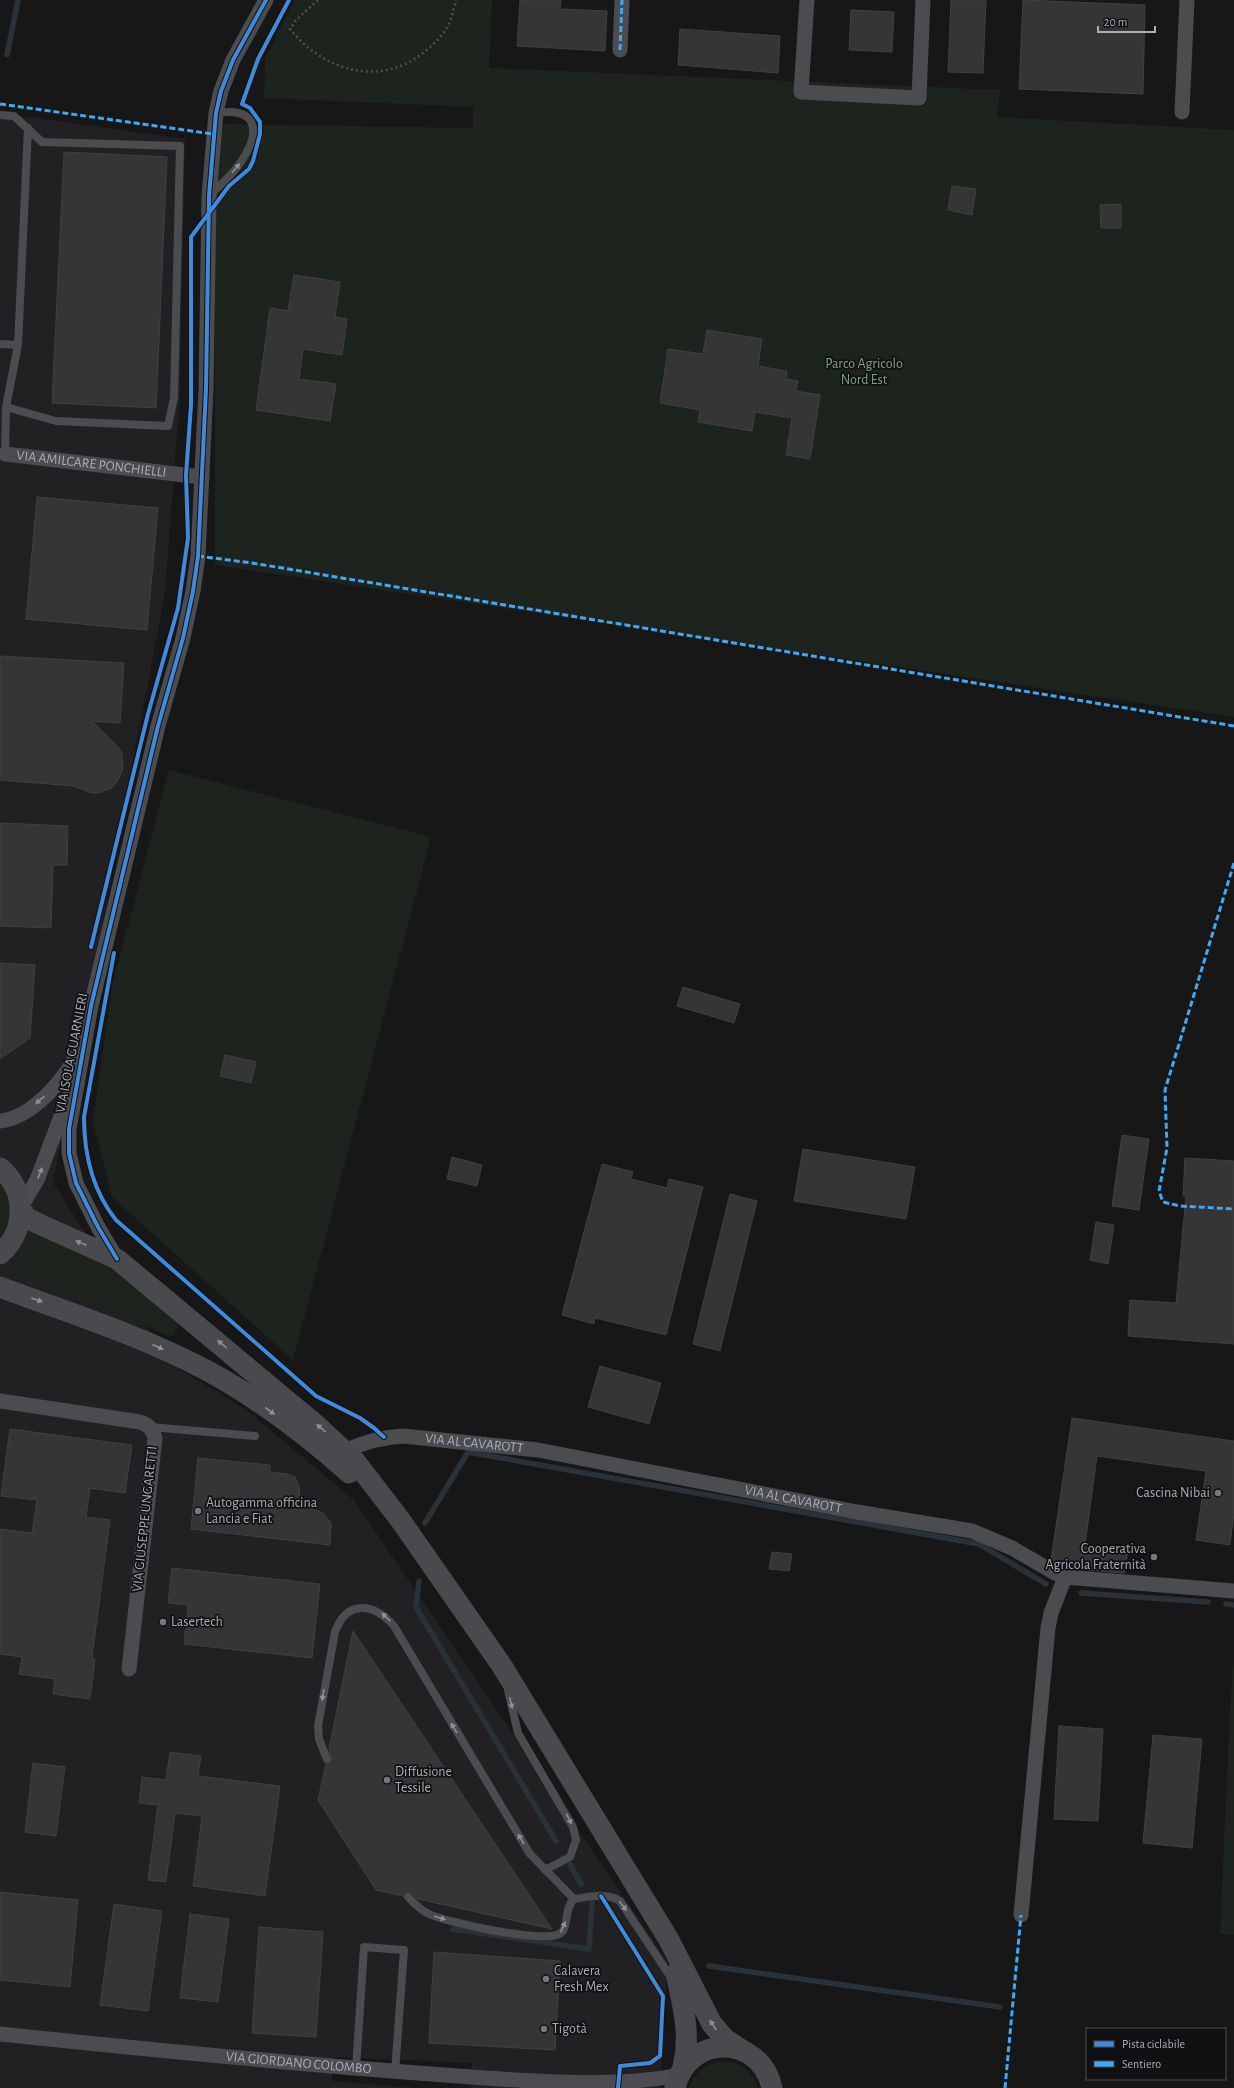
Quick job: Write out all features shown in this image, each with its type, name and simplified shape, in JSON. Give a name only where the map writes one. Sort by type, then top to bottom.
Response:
[{"type":"main road","points":[[0,1168],[14,1184],[21,1208],[27,1218],[117,1259],[234,1354],[345,1451],[363,1471],[502,1666],[668,1940],[712,2024],[725,2039],[752,2056],[762,2065],[769,2076],[772,2088]]},
{"type":"main road","points":[[0,1254],[10,1243],[16,1232],[21,1208]]},
{"type":"main road","points":[[0,1287],[131,1336],[216,1375],[254,1399],[332,1458],[400,1521]]},
{"type":"main road","points":[[668,1940],[687,2025],[687,2045],[679,2077]]},
{"type":"main road","points":[[679,2077],[696,2055],[709,2049],[722,2047],[742,2050]]},
{"type":"street","name":"VIA ISOLA GUARNIERI","points":[[117,1259],[84,1201],[71,1166],[69,1129],[91,1006],[158,726],[187,623],[198,556],[206,388],[209,196],[216,113],[221,91],[232,64],[266,0]]},
{"type":"street","points":[[620,50],[622,0]]},
{"type":"street","points":[[807,0],[801,92],[919,98],[923,0]]},
{"type":"street","points":[[1182,112],[1187,0]]},
{"type":"street","name":"VIA AMILCARE PONCHIELLI","points":[[5,454],[202,478]]},
{"type":"street","name":"VIA ISOLA GUARNIERI","points":[[0,1121],[13,1118],[30,1108],[54,1087],[75,1058],[91,1006]]},
{"type":"street","name":"VIA ISOLA GUARNIERI","points":[[21,1208],[37,1180],[81,1063]]},
{"type":"street","name":"VIA GIUSEPPE UNGARETTI","points":[[0,1401],[140,1422],[150,1427],[155,1438],[129,1669]]},
{"type":"street","name":"VIA AL CAVAROTT","points":[[345,1451],[360,1444],[384,1437],[403,1436],[538,1450],[857,1512],[972,1531],[1012,1548],[1054,1573],[1065,1577],[1234,1590]]},
{"type":"street","points":[[1021,1915],[1048,1628],[1052,1612],[1065,1577]]},
{"type":"street","name":"VIA GIORDANO COLOMBO","points":[[0,2034],[231,2059],[395,2072],[459,2082],[604,2087],[644,2084],[679,2077]]},
{"type":"lane","points":[[209,196],[238,167],[247,151],[253,131],[251,120],[244,114],[233,111],[216,113]]},
{"type":"lane","points":[[0,116],[14,116],[42,142],[180,146],[174,398],[168,426],[56,421],[6,407]]},
{"type":"lane","points":[[5,454],[6,407],[18,345],[28,128]]},
{"type":"lane","points":[[0,344],[18,345]]},
{"type":"lane","points":[[150,1427],[255,1436]]},
{"type":"lane","points":[[327,1759],[319,1739],[318,1726],[335,1632],[343,1617],[352,1610],[362,1608],[374,1609],[383,1614],[394,1626],[514,1828],[534,1858],[574,1899]]},
{"type":"lane","points":[[502,1666],[518,1733],[566,1813],[574,1833],[575,1847],[570,1857],[545,1870]]},
{"type":"lane","points":[[408,1897],[420,1909],[436,1917],[494,1930],[548,1936],[559,1935],[562,1932],[566,1924],[567,1906],[574,1899],[602,1896],[620,1901],[680,1992]]},
{"type":"lane","points":[[356,2069],[364,1947],[404,1950],[395,2072]]},
{"type":"path","points":[[318,0],[295,21],[290,29],[302,44],[320,57],[342,67],[364,71],[385,72],[401,66],[435,44],[449,24],[456,0]]},
{"type":"shaded area","points":[[0,113],[185,139],[180,394],[165,593],[53,1183],[171,1364],[245,1409],[354,1500],[668,1962],[660,2088],[471,2088],[472,2063],[334,2057],[332,2081],[413,2088],[0,2088]]},
{"type":"green space","name":"Parco Agricolo Nord Est","points":[[294,0],[492,0],[489,68],[1000,90],[997,117],[1234,130],[1234,717],[215,565],[215,124],[473,128],[473,107],[264,98],[265,59]]},
{"type":"green space","points":[[169,770],[431,837],[293,1360],[112,1197],[93,1122],[112,986]]},
{"type":"green space","points":[[0,1181],[8,1196],[10,1210],[7,1225],[0,1240]]},
{"type":"green space","points":[[38,1209],[65,1228],[178,1322],[177,1331],[173,1336],[166,1335],[110,1309],[19,1275]]},
{"type":"green space","points":[[1234,1659],[1234,1935],[1220,1934],[1230,1708]]},
{"type":"green space","points":[[726,2061],[742,2066],[746,2069],[753,2077],[758,2088],[689,2088],[695,2077],[703,2068],[713,2063]]},
{"type":"building","points":[[520,0],[561,0],[560,9],[607,11],[605,51],[517,46]]},
{"type":"building","points":[[951,0],[986,0],[983,73],[948,72]]},
{"type":"building","points":[[1023,0],[1145,5],[1143,94],[1019,89]]},
{"type":"building","points":[[851,10],[894,12],[892,52],[849,50]]},
{"type":"building","points":[[680,29],[780,36],[778,73],[678,65]]},
{"type":"building","points":[[64,152],[167,157],[156,408],[52,403]]},
{"type":"building","points":[[952,186],[976,189],[972,215],[948,210]]},
{"type":"building","points":[[1121,204],[1121,228],[1101,228],[1100,205]]},
{"type":"building","points":[[294,275],[340,282],[335,317],[347,319],[342,355],[303,349],[299,379],[336,384],[330,421],[256,410],[270,308],[288,311]]},
{"type":"building","points":[[707,330],[762,339],[758,366],[787,371],[786,379],[798,381],[796,391],[820,395],[810,459],[786,455],[792,418],[755,412],[752,431],[698,422],[700,410],[660,403],[668,349],[703,354]]},
{"type":"building","points":[[37,497],[158,508],[147,630],[26,619]]},
{"type":"building","points":[[0,656],[124,663],[120,723],[92,721],[118,747],[122,754],[123,769],[117,782],[112,788],[98,793],[91,793],[74,786],[0,780]]},
{"type":"building","points":[[0,823],[68,826],[67,865],[53,865],[51,928],[0,926]]},
{"type":"building","points":[[0,963],[35,965],[30,1038],[0,1059]]},
{"type":"building","points":[[683,987],[740,1004],[734,1023],[677,1006]]},
{"type":"building","points":[[225,1055],[256,1062],[251,1083],[220,1076]]},
{"type":"building","points":[[1122,1135],[1149,1139],[1139,1210],[1112,1206]]},
{"type":"building","points":[[803,1149],[915,1167],[906,1219],[794,1201]]},
{"type":"building","points":[[452,1157],[482,1165],[477,1186],[447,1179]]},
{"type":"building","points":[[1185,1158],[1234,1161],[1234,1344],[1128,1336],[1130,1300],[1176,1303],[1186,1196],[1183,1196]]},
{"type":"building","points":[[602,1164],[633,1172],[631,1179],[667,1188],[669,1179],[703,1187],[666,1335],[595,1318],[594,1324],[562,1315]]},
{"type":"building","points":[[730,1194],[757,1201],[720,1351],[693,1344]]},
{"type":"building","points":[[1096,1222],[1114,1225],[1108,1264],[1090,1260]]},
{"type":"building","points":[[600,1366],[661,1383],[649,1424],[588,1407]]},
{"type":"building","name":"Cascina Nibai","points":[[1072,1418],[1234,1441],[1234,1514],[1230,1545],[1196,1540],[1206,1471],[1097,1456],[1085,1545],[1128,1551],[1124,1573],[1066,1568],[1051,1560]]},
{"type":"building","points":[[10,1429],[132,1445],[125,1493],[90,1488],[86,1517],[110,1520],[92,1658],[95,1659],[90,1699],[53,1694],[55,1679],[19,1674],[22,1657],[0,1654],[0,1529],[32,1533],[37,1500],[1,1496]]},
{"type":"building","points":[[198,1458],[270,1465],[270,1472],[287,1474],[295,1477],[299,1486],[300,1499],[306,1506],[323,1513],[331,1523],[330,1545],[191,1529]]},
{"type":"building","points":[[772,1552],[792,1554],[789,1571],[769,1569]]},
{"type":"building","points":[[172,1568],[320,1584],[312,1658],[184,1644],[188,1605],[168,1603]]},
{"type":"building","name":"Diffusione Tessile","points":[[353,1631],[552,1929],[418,1899],[409,1892],[403,1896],[376,1890],[318,1800],[326,1764],[329,1764],[332,1760],[329,1749]]},
{"type":"building","points":[[1059,1726],[1103,1729],[1098,1821],[1054,1819]]},
{"type":"building","points":[[1153,1735],[1202,1739],[1192,1848],[1143,1843]]},
{"type":"building","points":[[170,1752],[201,1756],[198,1776],[280,1786],[265,1896],[193,1886],[202,1816],[175,1813],[166,1882],[148,1880],[158,1805],[139,1803],[142,1777],[166,1780]]},
{"type":"building","points":[[33,1763],[65,1767],[56,1836],[25,1832]]},
{"type":"building","points":[[0,1892],[78,1900],[70,1987],[0,1980]]},
{"type":"building","points":[[114,1904],[162,1911],[148,2011],[100,2005]]},
{"type":"building","points":[[190,1914],[229,1919],[218,2002],[180,1998]]},
{"type":"building","points":[[259,1927],[323,1932],[316,2037],[252,2033]]},
{"type":"building","points":[[434,1952],[560,1961],[555,2050],[429,2043]]},
{"type":"waterway","points":[[7,55],[18,0]]},
{"type":"waterway","points":[[425,1523],[468,1452],[979,1544],[1046,1584]]},
{"type":"waterway","points":[[419,1581],[416,1607],[556,1841]]},
{"type":"waterway","points":[[1081,1593],[1208,1602]]},
{"type":"waterway","points":[[1226,1604],[1234,1605]]},
{"type":"waterway","points":[[570,1865],[581,1884]]},
{"type":"waterway","points":[[453,1929],[589,1949],[592,1903]]},
{"type":"waterway","points":[[709,1966],[1000,2007]]},
{"type":"marked path","points":[[620,50],[622,0]]},
{"type":"marked path","points":[[0,104],[213,134]]},
{"type":"marked path","points":[[198,556],[252,563],[1234,726]]},
{"type":"marked path","points":[[1234,863],[1165,1090],[1167,1148],[1159,1191],[1163,1202],[1180,1206],[1234,1209]]},
{"type":"marked path","points":[[1005,2088],[1021,1915]]},
{"type":"cycle path","points":[[117,1259],[98,1227],[76,1183],[69,1153],[69,1129],[91,1006],[158,726],[183,638],[193,591],[198,556],[206,389],[209,196],[216,113],[221,91],[233,60],[266,0]]},
{"type":"cycle path","points":[[91,947],[148,714],[178,608],[188,538],[186,475],[191,405],[191,237],[229,186],[249,169],[253,161],[260,134],[260,122],[250,108],[242,104],[258,59],[289,0]]},
{"type":"cycle path","points":[[114,953],[84,1117],[84,1131],[88,1158],[95,1184],[101,1196],[116,1220],[316,1396],[360,1418],[384,1437]]},
{"type":"cycle path","points":[[601,1896],[663,1996],[660,2056],[650,2063],[620,2066],[618,2088]]},
{"type":"place","name":"Cascina Nibai","points":[[1218,1493]]},
{"type":"place","name":"Autogamma officina Lancia e Fiat","points":[[198,1511]]},
{"type":"place","name":"Cooperativa Agricola Fraternità","points":[[1154,1557]]},
{"type":"place","name":"Lasertech","points":[[163,1622]]},
{"type":"place","name":"Diffusione Tessile","points":[[387,1780]]},
{"type":"place","name":"Calavera Fresh Mex","points":[[546,1979]]},
{"type":"place","name":"Tigotà","points":[[544,2029]]}]
